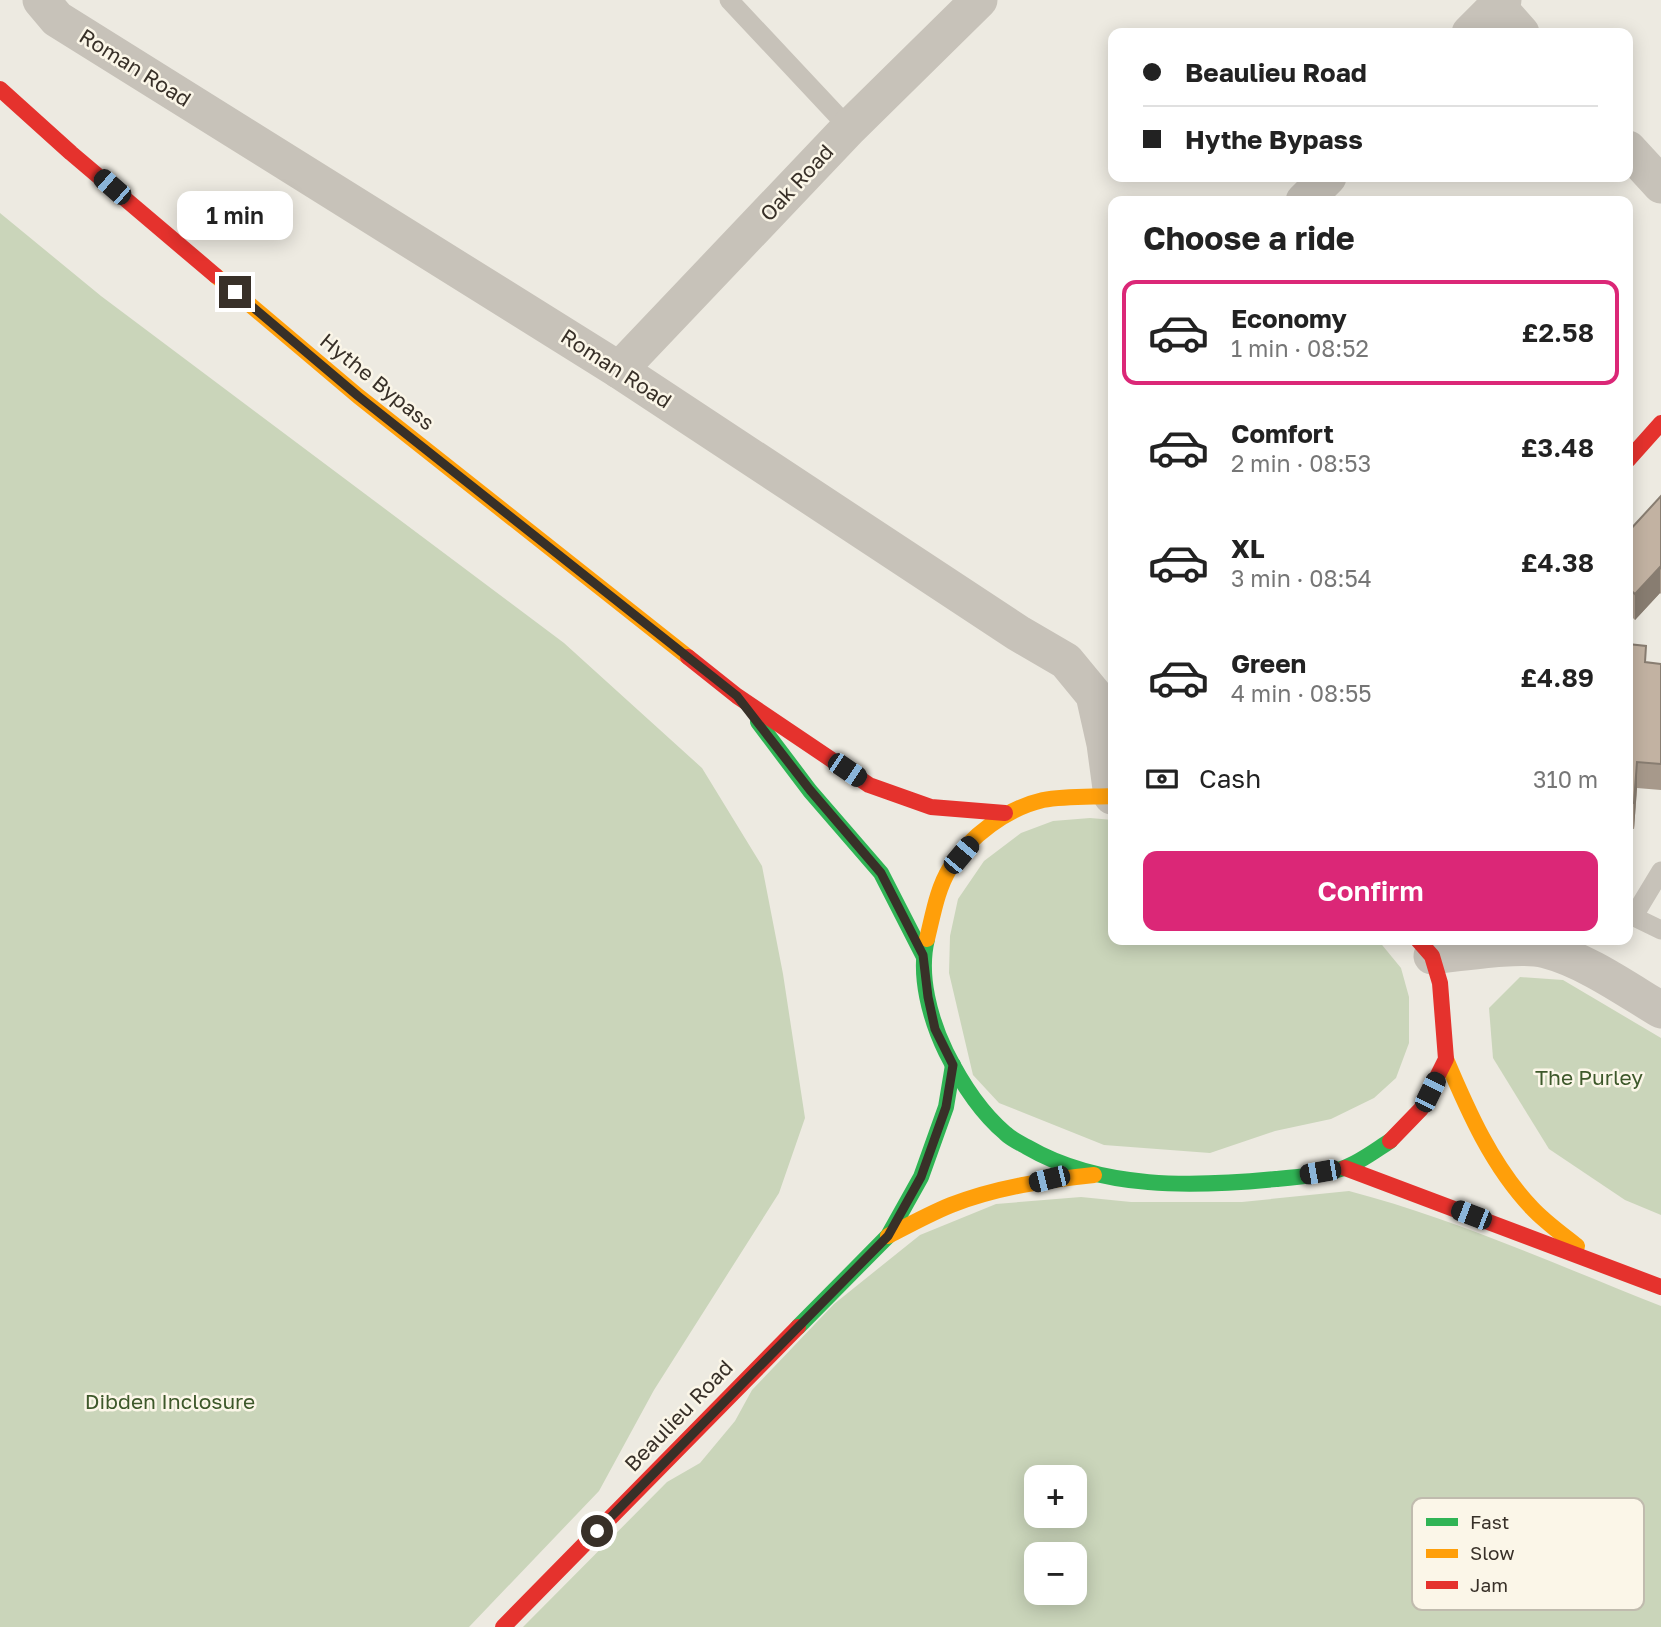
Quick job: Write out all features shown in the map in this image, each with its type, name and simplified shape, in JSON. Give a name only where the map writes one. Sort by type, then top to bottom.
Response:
[{"type":"main road","name":"Hythe Bypass","points":[[0,89],[71,153],[358,396],[737,696],[869,785],[931,807],[1005,813]]},
{"type":"main road","points":[[1633,454],[1661,423]]},
{"type":"main road","name":"Hythe Bypass","points":[[737,696],[810,790],[881,873],[923,955]]},
{"type":"main road","points":[[1108,796],[1045,800],[1005,813],[971,843],[950,867],[937,897],[923,955],[935,1029],[977,1105],[1006,1135],[1049,1160],[1094,1175],[1156,1182],[1224,1184],[1295,1177],[1345,1168],[1389,1142],[1421,1109],[1446,1059]]},
{"type":"main road","points":[[1425,948],[1440,983],[1446,1059],[1471,1119],[1497,1164],[1530,1206],[1596,1263]]},
{"type":"main road","name":"Beaulieu Road","points":[[503,1627],[888,1236],[921,1177],[946,1107],[953,1065]]},
{"type":"main road","points":[[1345,1168],[1661,1287]]},
{"type":"main road","name":"Beaulieu Road","points":[[888,1236],[953,1205],[988,1194],[1049,1179],[1094,1175]]},
{"type":"street","name":"Roman Road","points":[[41,0],[57,19],[619,370],[1066,662],[1094,695],[1108,764]]},
{"type":"street","name":"Oak Road","points":[[619,370],[849,128],[979,0]]},
{"type":"street","points":[[1475,28],[1500,3],[1518,28]]},
{"type":"street","points":[[1633,154],[1661,185]]},
{"type":"street","points":[[1309,196],[1323,182]]},
{"type":"street","points":[[1425,948],[1503,945]]},
{"type":"street","points":[[1532,945],[1579,963],[1661,1010]]},
{"type":"lane","points":[[729,0],[849,128]]},
{"type":"lane","points":[[1661,871],[1633,912],[1661,930]]},
{"type":"green space","name":"Dibden Inclosure","points":[[0,213],[101,296],[564,643],[702,768],[762,866],[783,974],[805,1118],[779,1193],[654,1390],[599,1491],[469,1627],[0,1627]]},
{"type":"green space","points":[[1108,820],[1108,945],[1382,945],[1401,968],[1409,997],[1409,1043],[1396,1078],[1374,1098],[1331,1119],[1275,1131],[1210,1153],[1104,1145],[999,1103],[973,1075],[949,973],[950,936],[958,899],[984,861],[1021,833],[1053,821]]},
{"type":"green space","name":"The Purley","points":[[1520,977],[1563,980],[1661,1038],[1661,1215],[1625,1200],[1549,1149],[1493,1058],[1489,1008]]},
{"type":"green space","points":[[1349,1191],[1468,1229],[1661,1306],[1661,1627],[523,1627],[667,1482],[700,1463],[735,1421],[752,1390],[834,1304],[920,1235],[996,1204],[1081,1197],[1131,1202],[1242,1202]]},
{"type":"building","points":[[1661,496],[1661,569],[1660,567],[1635,594],[1633,592],[1633,527]]},
{"type":"building","points":[[1633,645],[1646,646],[1645,662],[1661,664],[1661,764],[1637,762],[1634,803]]},
{"type":"traffic: fast","points":[[758,722],[810,791],[881,873],[923,955]]},
{"type":"traffic: fast","points":[[927,939],[924,967],[927,997],[940,1039],[958,1074],[979,1106],[1007,1135],[1056,1161],[1086,1171],[1148,1182],[1245,1182],[1319,1174],[1344,1168],[1390,1141]]},
{"type":"traffic: fast","points":[[798,1327],[888,1236],[921,1177],[946,1107],[953,1065]]},
{"type":"traffic: slow","points":[[216,276],[358,396],[688,657]]},
{"type":"traffic: slow","points":[[927,939],[939,893],[950,868],[968,845],[990,825],[1016,810],[1043,800],[1108,796]]},
{"type":"traffic: slow","points":[[1446,1059],[1472,1118],[1505,1174],[1537,1213],[1577,1246]]},
{"type":"traffic: slow","points":[[888,1236],[943,1208],[986,1193],[1094,1175]]},
{"type":"traffic: jam","points":[[0,89],[216,276]]},
{"type":"traffic: jam","points":[[1633,454],[1661,423]]},
{"type":"traffic: jam","points":[[688,657],[737,696],[869,785],[931,807],[1005,813]]},
{"type":"traffic: jam","points":[[1390,1141],[1421,1109],[1446,1059],[1440,983],[1432,956],[1422,945]]},
{"type":"traffic: jam","points":[[1345,1168],[1661,1287]]},
{"type":"traffic: jam","points":[[503,1627],[798,1327]]},
{"type":"route","points":[[235,292],[358,396],[737,696],[810,790],[881,873],[923,955],[935,1029],[953,1065],[946,1107],[921,1177],[888,1236],[597,1531]]}]
